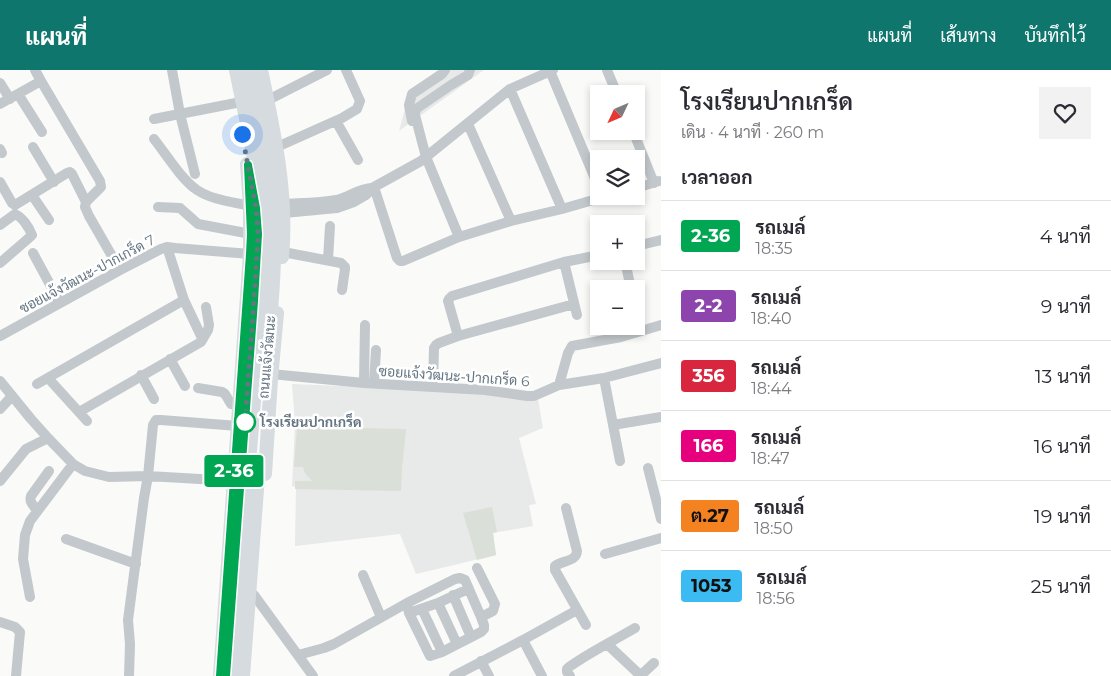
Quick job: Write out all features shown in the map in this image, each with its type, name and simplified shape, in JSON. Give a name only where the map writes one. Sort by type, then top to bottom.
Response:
[{"type":"main road","name":"ถนนแจ้งวัฒนะ","points":[[220,676],[251,234],[248,165],[229,70]]},
{"type":"main road","name":"ถนนแจ้งวัฒนะ","points":[[232,676],[262,314],[263,246],[262,211],[257,172],[236,70]]},
{"type":"main road","name":"ถนนแจ้งวัฒนะ","points":[[243,676],[274,274],[272,210],[247,70]]},
{"type":"main road","points":[[254,70],[272,158],[278,200],[279,241],[274,274]]},
{"type":"main road","name":"ถนนแจ้งวัฒนะ","points":[[250,676],[254,595],[262,514],[271,374],[283,252],[284,209],[282,179],[262,70]]},
{"type":"main road","points":[[226,676],[258,234],[256,208],[248,165]]},
{"type":"main road","points":[[226,590],[254,595]]},
{"type":"street","points":[[35,70],[100,181],[101,187],[86,202]]},
{"type":"street","points":[[172,70],[180,114],[195,174]]},
{"type":"street","points":[[268,100],[327,70]]},
{"type":"street","points":[[276,147],[336,121],[357,109],[360,101],[346,70]]},
{"type":"street","points":[[423,159],[415,115],[416,109],[468,75],[470,70]]},
{"type":"street","points":[[607,70],[613,85]]},
{"type":"street","points":[[284,209],[336,200],[362,189],[373,188],[423,159],[510,89],[552,71],[590,163]]},
{"type":"street","points":[[451,85],[452,78],[448,73],[444,72],[412,94],[408,105],[423,159],[459,238]]},
{"type":"street","points":[[0,104],[41,81]]},
{"type":"street","points":[[0,83],[14,96],[42,132]]},
{"type":"street","points":[[510,89],[562,210]]},
{"type":"street","points":[[154,118],[236,103]]},
{"type":"street","points":[[336,121],[358,160]]},
{"type":"street","points":[[468,124],[511,221]]},
{"type":"street","points":[[154,139],[187,182],[198,191],[215,198],[250,206]]},
{"type":"street","points":[[637,140],[658,182],[645,186]]},
{"type":"street","points":[[33,147],[54,182]]},
{"type":"street","points":[[0,182],[15,205],[70,172],[86,202],[85,207],[89,216],[120,270]]},
{"type":"street","points":[[373,188],[397,258],[400,261],[459,238],[511,221],[562,210],[590,200]]},
{"type":"street","points":[[32,195],[49,220]]},
{"type":"street","points":[[158,207],[180,208],[198,224],[251,234]]},
{"type":"street","points":[[0,225],[15,214],[31,231],[32,235],[0,263]]},
{"type":"street","points":[[328,260],[330,226]]},
{"type":"street","points":[[645,244],[661,240]]},
{"type":"street","points":[[167,247],[184,300],[202,338]]},
{"type":"street","name":"ซอยแจ้งวัฒนะ-ปากเกร็ด 7","points":[[0,336],[120,270],[167,247],[250,254]]},
{"type":"street","points":[[283,252],[341,263],[345,267],[342,290]]},
{"type":"street","points":[[33,253],[60,303]]},
{"type":"street","points":[[458,336],[448,298],[564,262],[590,256]]},
{"type":"street","points":[[564,262],[577,315]]},
{"type":"street","points":[[37,384],[184,300]]},
{"type":"street","points":[[433,387],[434,348],[439,343],[574,304]]},
{"type":"street","points":[[79,412],[201,342],[209,325],[206,307]]},
{"type":"street","points":[[365,325],[369,383]]},
{"type":"street","points":[[559,386],[568,353],[572,346],[620,337],[661,326]]},
{"type":"street","points":[[369,383],[376,350]]},
{"type":"street","points":[[170,359],[185,386]]},
{"type":"street","name":"ซอยแจ้งวัฒนะ-ปากเกร็ด 6","points":[[271,374],[369,383],[485,390],[534,396],[559,386],[604,378],[661,363]]},
{"type":"street","points":[[141,375],[154,399]]},
{"type":"street","points":[[48,378],[88,421]]},
{"type":"street","points":[[604,378],[620,461]]},
{"type":"street","points":[[0,381],[48,438],[73,464],[85,471],[109,477],[148,476],[234,481]]},
{"type":"street","points":[[198,388],[222,392],[231,404],[239,405]]},
{"type":"street","points":[[0,409],[12,396]]},
{"type":"street","points":[[613,425],[661,417]]},
{"type":"street","points":[[129,676],[130,644],[128,620],[148,476],[153,425],[156,420],[238,426]]},
{"type":"street","points":[[0,481],[26,449],[48,438]]},
{"type":"street","points":[[30,597],[23,559],[25,535],[30,521],[37,510],[73,464]]},
{"type":"street","points":[[648,468],[661,519]]},
{"type":"street","points":[[37,510],[30,499],[49,471]]},
{"type":"street","points":[[566,508],[577,551],[574,558],[559,563],[555,566],[555,570],[586,625]]},
{"type":"street","points":[[605,554],[661,538]]},
{"type":"street","points":[[66,539],[136,564]]},
{"type":"street","points":[[478,568],[495,604],[493,611],[481,617]]},
{"type":"street","points":[[363,575],[381,617]]},
{"type":"street","points":[[298,655],[334,644],[381,617],[408,608],[455,579],[460,578],[465,580],[481,617],[484,629],[442,652],[430,656],[408,608]]},
{"type":"street","points":[[408,608],[422,609],[468,589]]},
{"type":"street","points":[[254,595],[313,676]]},
{"type":"street","points":[[453,595],[471,637]]},
{"type":"street","points":[[438,603],[457,644]]},
{"type":"street","points":[[422,609],[442,652]]},
{"type":"street","points":[[454,676],[576,610]]},
{"type":"street","points":[[0,622],[15,627],[20,632],[16,676]]},
{"type":"street","points":[[570,676],[567,672],[569,667],[635,628]]},
{"type":"street","points":[[523,640],[542,676]]},
{"type":"street","points":[[607,644],[641,676],[654,663]]},
{"type":"street","points":[[481,661],[489,676]]},
{"type":"shaded area","points":[[438,70],[484,70],[399,131],[410,90]]},
{"type":"shaded area","name":"โรงเรียนปากเกร็ด","points":[[292,384],[445,390],[538,399],[543,428],[519,438],[536,504],[529,505],[533,526],[493,533],[496,555],[416,574],[400,534],[295,546],[296,487],[292,486],[295,423]]},
{"type":"shaded area","points":[[297,427],[406,429],[401,491],[295,489],[295,481],[312,481],[305,473],[303,467],[294,467]]},
{"type":"shaded area","points":[[492,507],[497,532],[493,533],[496,555],[477,560],[463,513]]},
{"type":"bus line","name":"2-36","points":[[220,676],[250,254],[248,165],[256,208],[258,234],[226,676]]},
{"type":"place","name":"โรงเรียนปากเกร็ด","points":[[245,422]]},
{"type":"route","points":[[242,134],[256,208],[258,234],[245,422]]}]
